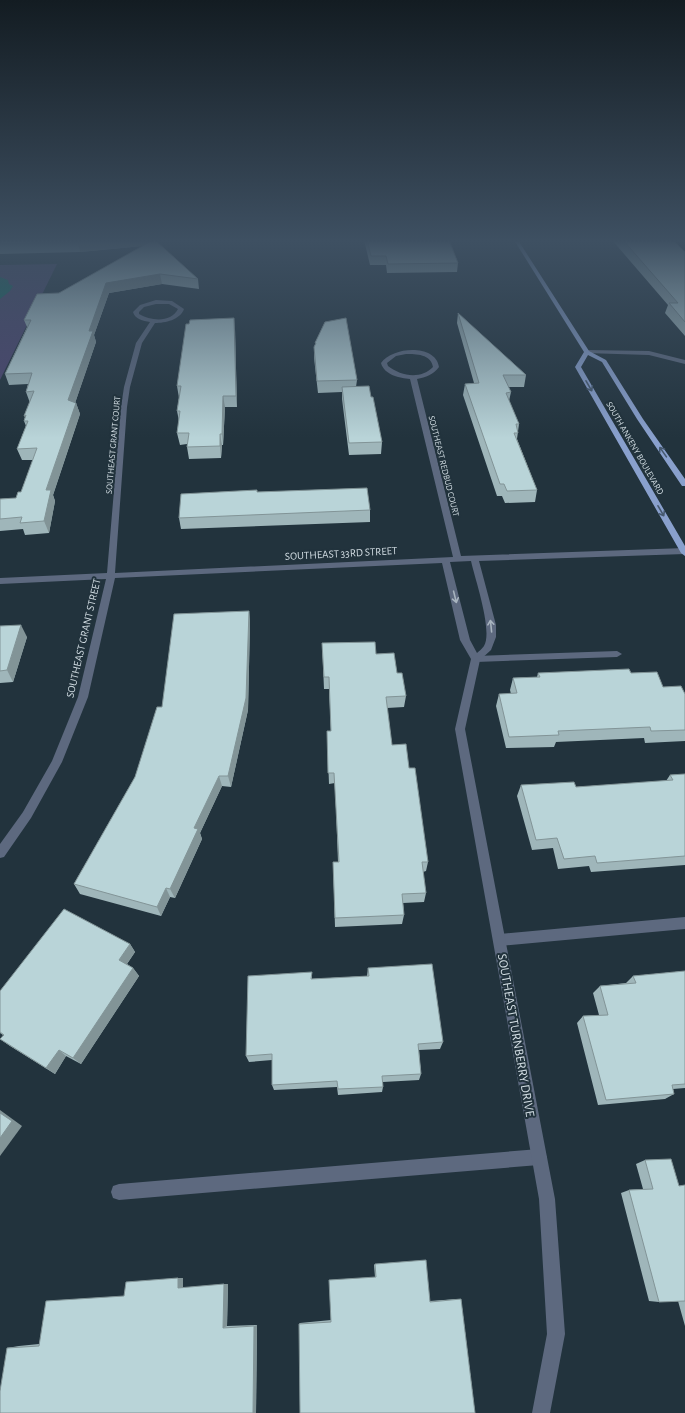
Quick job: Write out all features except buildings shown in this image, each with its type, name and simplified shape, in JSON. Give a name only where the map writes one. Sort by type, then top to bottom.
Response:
[{"type":"main road","name":"SOUTH ANKENY BOULEVARD","points":[[557,306],[587,352],[604,361],[640,419],[685,484]]},
{"type":"main road","name":"SOUTH ANKENY BOULEVARD","points":[[587,352],[578,367],[685,552]]},
{"type":"street","points":[[144,306],[138,309],[136,312],[137,315],[140,318],[153,321],[174,317],[180,312],[181,309],[177,306]]},
{"type":"street","name":"SOUTHEAST GRANT COURT","points":[[110,576],[127,387],[139,343],[153,321]]},
{"type":"street","points":[[587,352],[639,351],[656,353],[685,362]]},
{"type":"street","points":[[406,352],[422,354],[434,359],[436,363],[434,371],[429,374],[413,377],[400,375],[389,371],[385,367],[384,363],[386,359],[406,352]]},
{"type":"street","name":"SOUTHEAST REDBUD COURT","points":[[413,377],[458,559]]},
{"type":"street","name":"SOUTHEAST 33RD STREET","points":[[0,581],[445,559],[685,552]]},
{"type":"street","name":"SOUTHEAST TURNBERRY DRIVE","points":[[474,558],[492,626],[488,648],[476,659],[460,729],[466,768],[500,940],[516,1034],[548,1199],[556,1334],[541,1413]]},
{"type":"street","points":[[445,559],[465,640],[476,659],[618,654]]},
{"type":"street","name":"SOUTHEAST GRANT STREET","points":[[0,853],[27,815],[57,762],[83,696],[110,576]]},
{"type":"street","points":[[500,940],[685,923]]},
{"type":"street","points":[[119,1192],[539,1157]]},
{"type":"shaded area","points":[[0,306],[36,306],[0,380]]}]
